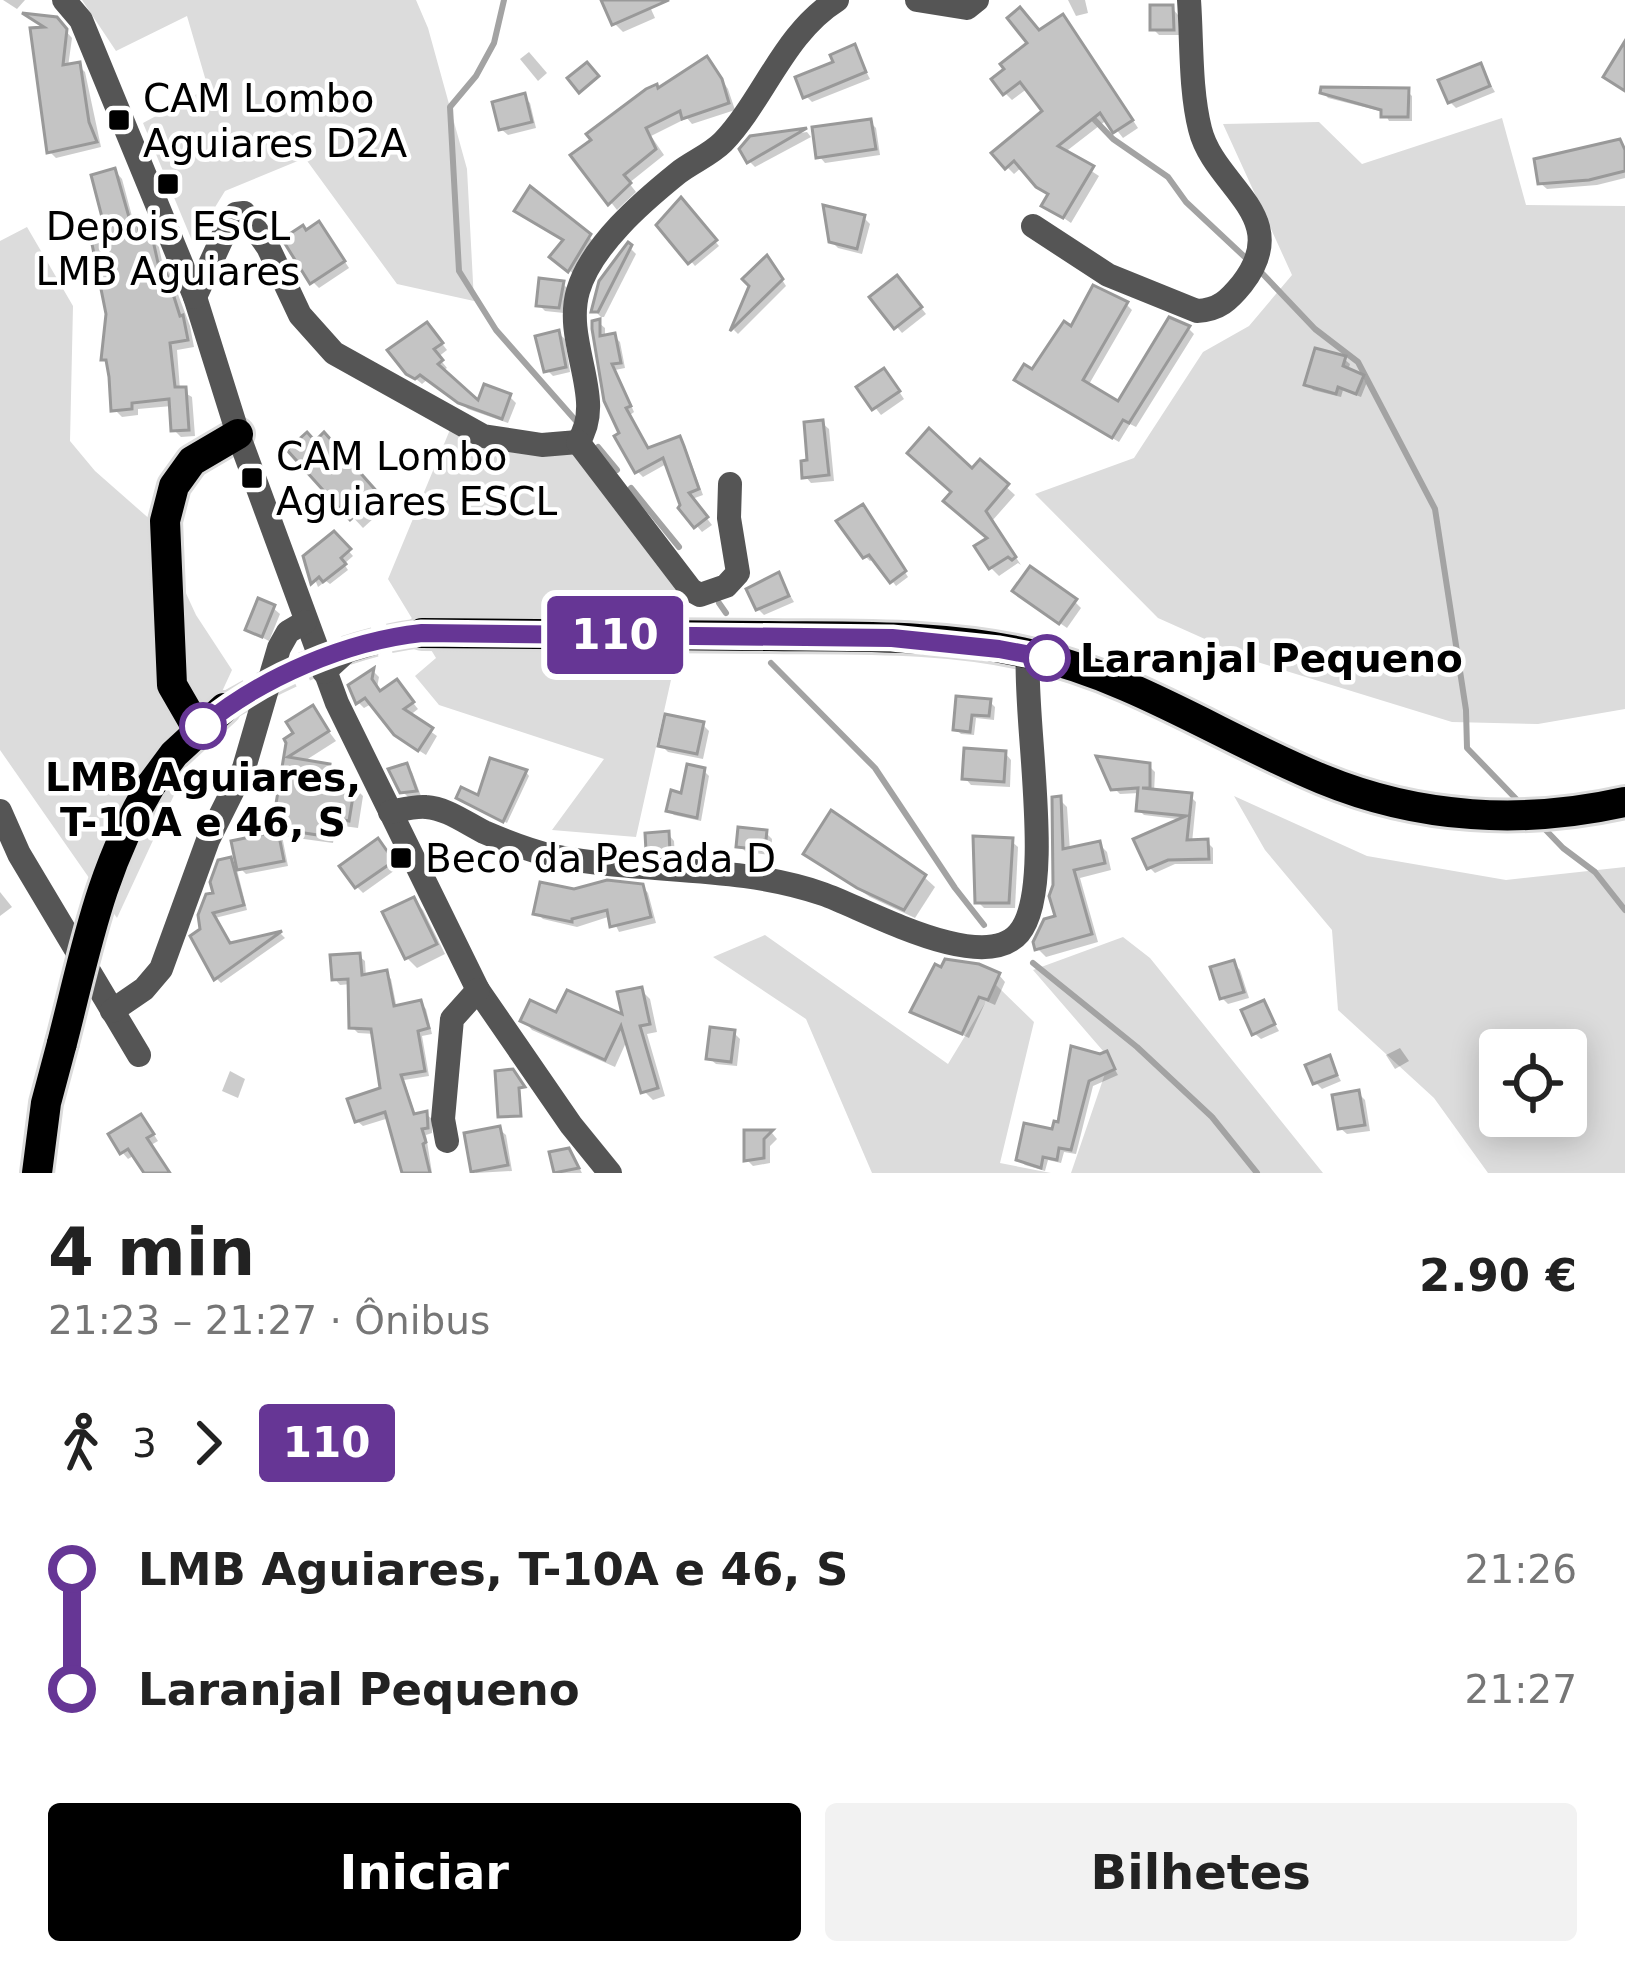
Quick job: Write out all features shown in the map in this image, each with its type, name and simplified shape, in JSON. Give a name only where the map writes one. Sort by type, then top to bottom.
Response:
[{"type":"main road","points":[[198,730],[172,685],[165,521],[168,500],[182,472],[203,451],[238,434]]},
{"type":"main road","points":[[422,633],[892,638],[1014,651],[1150,695],[1363,794],[1455,814],[1524,817],[1625,802]]},
{"type":"main road","points":[[37,1173],[46,1103],[104,878],[151,785],[198,730],[224,709]]},
{"type":"street","points":[[64,0],[81,20],[195,297],[238,434],[324,672],[478,990],[610,1173]]},
{"type":"street","points":[[578,442],[589,412],[572,323],[590,263],[602,244],[679,173],[723,142],[773,69],[837,0]]},
{"type":"street","points":[[917,0],[967,8],[977,0]]},
{"type":"street","points":[[1033,226],[1108,275],[1197,311],[1227,302],[1247,277],[1260,247],[1260,234],[1244,198],[1200,130],[1189,0]]},
{"type":"street","points":[[195,297],[229,223],[236,214],[244,213],[268,247],[300,315],[334,353],[483,436],[542,445],[578,442]]},
{"type":"street","points":[[578,442],[691,590],[700,595],[726,586],[738,573],[729,518],[730,484]]},
{"type":"street","points":[[112,1011],[144,989],[161,969],[208,841],[244,761],[279,648],[287,632],[305,622]]},
{"type":"street","points":[[324,672],[347,651],[374,643]]},
{"type":"street","points":[[390,812],[427,807],[551,856],[766,880],[820,892],[943,942],[972,948],[998,946],[1019,933],[1033,898],[1038,856],[1028,723],[1014,651]]},
{"type":"street","points":[[0,812],[19,854],[139,1055]]},
{"type":"street","points":[[447,1141],[443,1119],[452,1019],[478,990]]},
{"type":"shaded area","points":[[82,0],[416,0],[467,169],[474,301],[397,284],[305,158],[225,191],[193,243],[143,123],[208,88],[187,16],[116,51]]},
{"type":"shaded area","points":[[1502,118],[1526,205],[1625,206],[1625,709],[1538,724],[1452,722],[1254,661],[1158,618],[1035,494],[1134,458],[1203,352],[1249,326],[1292,275],[1223,124],[1319,122],[1362,164]]},
{"type":"shaded area","points":[[27,227],[73,306],[70,441],[95,471],[153,522],[196,615],[232,670],[117,918],[0,750],[0,241]]},
{"type":"shaded area","points":[[454,420],[571,444],[691,590],[636,837],[552,830],[604,759],[439,705],[415,676],[436,658],[388,579]]},
{"type":"shaded area","points":[[1234,796],[1367,856],[1506,880],[1625,867],[1625,1173],[1488,1173],[1434,1098],[1338,1010],[1332,930],[1265,850]]},
{"type":"shaded area","points":[[765,935],[948,1064],[996,985],[1034,1022],[1000,1163],[1051,1173],[872,1173],[806,1019],[713,957]]},
{"type":"shaded area","points":[[1123,937],[1150,958],[1323,1173],[1071,1173],[1110,1059],[1033,970]]},
{"type":"building","points":[[601,0],[669,0],[612,25]]},
{"type":"building","points":[[1150,5],[1173,5],[1174,30],[1150,30]]},
{"type":"building","points":[[1020,7],[1039,30],[1063,14],[1133,120],[1113,133],[1100,113],[1058,146],[1094,166],[1063,218],[1041,206],[1048,194],[1014,161],[1005,169],[991,153],[1042,111],[1020,82],[1003,95],[991,79],[1004,69],[1000,64],[1027,43],[1007,18]]},
{"type":"building","points":[[22,13],[57,17],[67,29],[63,65],[80,62],[89,122],[97,142],[47,153],[30,28],[44,27]]},
{"type":"building","points":[[1625,41],[1625,91],[1603,77]]},
{"type":"building","points":[[855,44],[866,72],[803,98],[795,77],[833,62],[830,55]]},
{"type":"building","points":[[707,56],[722,79],[729,103],[682,119],[680,111],[646,128],[656,149],[624,175],[631,183],[608,205],[570,155],[591,140],[586,134],[646,89],[657,84],[658,88]]},
{"type":"building","points":[[587,62],[599,76],[579,93],[567,78]]},
{"type":"building","points":[[1481,63],[1490,86],[1448,103],[1438,80]]},
{"type":"building","points":[[1321,87],[1409,88],[1408,117],[1381,117],[1381,110],[1320,93]]},
{"type":"building","points":[[525,93],[532,122],[499,130],[492,102]]},
{"type":"building","points":[[871,119],[876,149],[816,158],[812,127]]},
{"type":"building","points":[[807,128],[747,163],[739,149],[750,136]]},
{"type":"building","points":[[1620,139],[1625,171],[1538,184],[1534,159]]},
{"type":"building","points":[[115,168],[129,217],[137,216],[140,238],[152,236],[158,263],[163,262],[183,315],[188,340],[170,343],[175,387],[186,387],[189,430],[171,431],[169,399],[111,411],[106,360],[101,360],[106,314],[88,224],[103,221],[91,175]]},
{"type":"building","points":[[530,186],[591,234],[568,272],[549,257],[563,240],[514,211]]},
{"type":"building","points":[[681,197],[717,240],[688,264],[656,225]]},
{"type":"building","points":[[823,205],[865,215],[857,249],[829,242]]},
{"type":"building","points":[[319,221],[345,261],[310,284],[282,239]]},
{"type":"building","points":[[628,242],[632,245],[598,312],[591,312],[599,281]]},
{"type":"building","points":[[767,255],[783,279],[730,331],[749,286],[742,279]]},
{"type":"building","points":[[897,275],[922,307],[894,329],[869,297]]},
{"type":"building","points":[[539,278],[564,281],[559,308],[536,306]]},
{"type":"building","points":[[1093,285],[1128,302],[1083,380],[1118,401],[1169,317],[1190,326],[1129,423],[1123,420],[1112,438],[1014,380],[1024,364],[1032,369],[1064,321],[1071,326]]},
{"type":"building","points":[[600,319],[600,336],[615,333],[621,363],[612,364],[631,406],[626,408],[648,448],[680,436],[699,489],[689,493],[708,517],[694,528],[678,508],[663,458],[635,473],[614,436],[619,433],[604,401],[592,329],[592,321]]},
{"type":"building","points":[[427,322],[443,343],[434,349],[443,360],[438,364],[478,400],[484,384],[511,394],[502,419],[458,403],[420,375],[415,379],[406,374],[387,350]]},
{"type":"building","points":[[559,330],[566,367],[544,372],[535,336]]},
{"type":"building","points":[[1315,348],[1346,356],[1343,366],[1364,375],[1356,394],[1338,387],[1336,394],[1304,385]]},
{"type":"building","points":[[884,368],[900,391],[872,410],[856,387]]},
{"type":"building","points":[[823,420],[829,475],[802,478],[801,461],[807,460],[804,422]]},
{"type":"building","points":[[929,428],[972,468],[980,459],[1009,484],[986,511],[1016,557],[1012,560],[1008,557],[989,569],[974,546],[987,538],[943,501],[951,492],[907,453]]},
{"type":"building","points":[[307,432],[315,441],[324,432],[379,494],[350,520],[287,450]]},
{"type":"building","points":[[863,504],[906,571],[890,583],[869,555],[863,558],[836,521]]},
{"type":"building","points":[[334,531],[351,549],[341,558],[346,564],[323,582],[319,577],[311,584],[303,556]]},
{"type":"building","points":[[1030,566],[1077,599],[1059,624],[1012,591]]},
{"type":"building","points":[[779,572],[789,596],[756,610],[746,589]]},
{"type":"building","points":[[258,598],[275,605],[262,637],[245,630]]},
{"type":"building","points":[[374,668],[372,679],[380,691],[397,679],[414,702],[404,709],[433,728],[418,751],[394,735],[365,698],[356,704],[348,685]]},
{"type":"building","points":[[956,696],[991,699],[989,716],[972,715],[970,732],[953,730]]},
{"type":"building","points":[[313,705],[329,731],[288,757],[330,764],[328,780],[355,784],[349,821],[327,817],[324,836],[272,828],[284,739],[293,733],[286,722]]},
{"type":"building","points":[[665,714],[704,722],[697,754],[658,746]]},
{"type":"building","points":[[964,748],[1006,751],[1004,782],[962,779]]},
{"type":"building","points":[[1096,756],[1150,763],[1150,788],[1142,788],[1192,793],[1187,840],[1208,839],[1209,859],[1168,860],[1147,869],[1133,839],[1186,816],[1136,811],[1138,788],[1111,790]]},
{"type":"building","points":[[490,758],[527,770],[503,822],[456,798],[461,787],[478,795]]},
{"type":"building","points":[[407,763],[417,791],[400,793],[388,769]]},
{"type":"building","points":[[687,764],[705,768],[697,818],[666,811],[671,790],[681,793]]},
{"type":"building","points":[[1061,796],[1063,849],[1100,841],[1105,863],[1074,870],[1092,934],[1035,950],[1033,942],[1044,919],[1055,916],[1049,896],[1053,885],[1052,797]]},
{"type":"building","points":[[831,810],[926,875],[904,910],[803,854]]},
{"type":"building","points":[[738,827],[767,830],[765,850],[736,847]]},
{"type":"building","points":[[278,831],[284,861],[237,870],[231,841]]},
{"type":"building","points":[[669,831],[670,853],[646,851],[645,833]]},
{"type":"building","points":[[973,836],[1013,838],[1009,903],[975,903]]},
{"type":"building","points":[[378,838],[394,861],[355,888],[339,866]]},
{"type":"building","points":[[231,857],[244,905],[213,913],[230,943],[282,931],[214,980],[190,936],[200,929],[198,915],[206,894],[213,893],[210,882],[218,860]]},
{"type":"building","points":[[607,880],[643,884],[651,917],[610,927],[607,910],[572,922],[533,914],[540,882],[574,889]]},
{"type":"building","points":[[414,897],[437,944],[405,959],[382,912]]},
{"type":"building","points":[[360,953],[362,975],[387,970],[394,1006],[421,1000],[429,1028],[418,1031],[425,1071],[401,1075],[414,1114],[427,1111],[428,1128],[422,1129],[430,1173],[402,1173],[385,1112],[355,1122],[347,1099],[380,1088],[371,1029],[349,1028],[348,979],[332,980],[330,955]]},
{"type":"building","points":[[945,959],[1000,973],[988,1000],[979,997],[962,1034],[910,1012],[935,964],[941,967]]},
{"type":"building","points":[[1234,960],[1244,992],[1220,999],[1210,967]]},
{"type":"building","points":[[642,987],[650,1024],[640,1026],[658,1088],[641,1093],[621,1026],[605,1060],[520,1021],[530,1000],[556,1012],[567,990],[622,1014],[617,992]]},
{"type":"building","points":[[1264,1000],[1275,1024],[1252,1035],[1241,1010]]},
{"type":"building","points":[[710,1027],[735,1030],[731,1062],[706,1059]]},
{"type":"building","points":[[1071,1046],[1100,1054],[1107,1051],[1115,1069],[1089,1081],[1071,1150],[1059,1148],[1057,1160],[1043,1157],[1041,1168],[1016,1160],[1024,1123],[1052,1129],[1054,1121],[1058,1122]]},
{"type":"building","points":[[1330,1055],[1337,1075],[1313,1084],[1305,1065]]},
{"type":"building","points":[[513,1069],[525,1087],[519,1088],[521,1116],[498,1117],[495,1071]]},
{"type":"building","points":[[1359,1090],[1365,1125],[1338,1129],[1332,1095]]},
{"type":"building","points":[[141,1114],[154,1134],[147,1138],[170,1173],[144,1173],[128,1149],[120,1154],[108,1134]]},
{"type":"building","points":[[500,1126],[508,1165],[471,1172],[464,1133]]},
{"type":"building","points":[[744,1130],[773,1130],[764,1139],[764,1158],[744,1161]]},
{"type":"building","points":[[569,1148],[579,1168],[554,1173],[549,1152]]},
{"type":"waterway","points":[[504,0],[494,43],[476,76],[450,107],[459,271],[496,330],[577,422]]},
{"type":"waterway","points":[[1088,113],[1113,139],[1168,177],[1186,202],[1249,261]]},
{"type":"waterway","points":[[1259,270],[1315,329],[1358,362],[1435,509],[1466,710],[1467,748],[1522,805]]},
{"type":"waterway","points":[[598,447],[617,470]]},
{"type":"waterway","points":[[631,488],[679,547]]},
{"type":"waterway","points":[[719,603],[726,613]]},
{"type":"waterway","points":[[771,663],[875,768],[984,925]]},
{"type":"waterway","points":[[1539,823],[1595,872],[1625,910]]},
{"type":"waterway","points":[[1033,963],[1137,1047],[1212,1117],[1257,1173]]},
{"type":"tunnel","points":[[224,708],[319,660],[422,633]]},
{"type":"bus line","name":"110","points":[[203,726],[262,686],[316,662],[381,640],[422,633],[892,638],[1047,658]]},
{"type":"place","name":"CAM Lombo Aguiares D2A","points":[[119,120]]},
{"type":"place","name":"Depois ESCL LMB Aguiares","points":[[168,184]]},
{"type":"place","name":"CAM Lombo Aguiares ESCL","points":[[252,478]]},
{"type":"place","name":"Laranjal Pequeno","points":[[1047,658]]},
{"type":"place","name":"LMB Aguiares, T-10A e 46, S","points":[[203,726]]},
{"type":"place","name":"Beco da Pesada D","points":[[401,858]]}]
